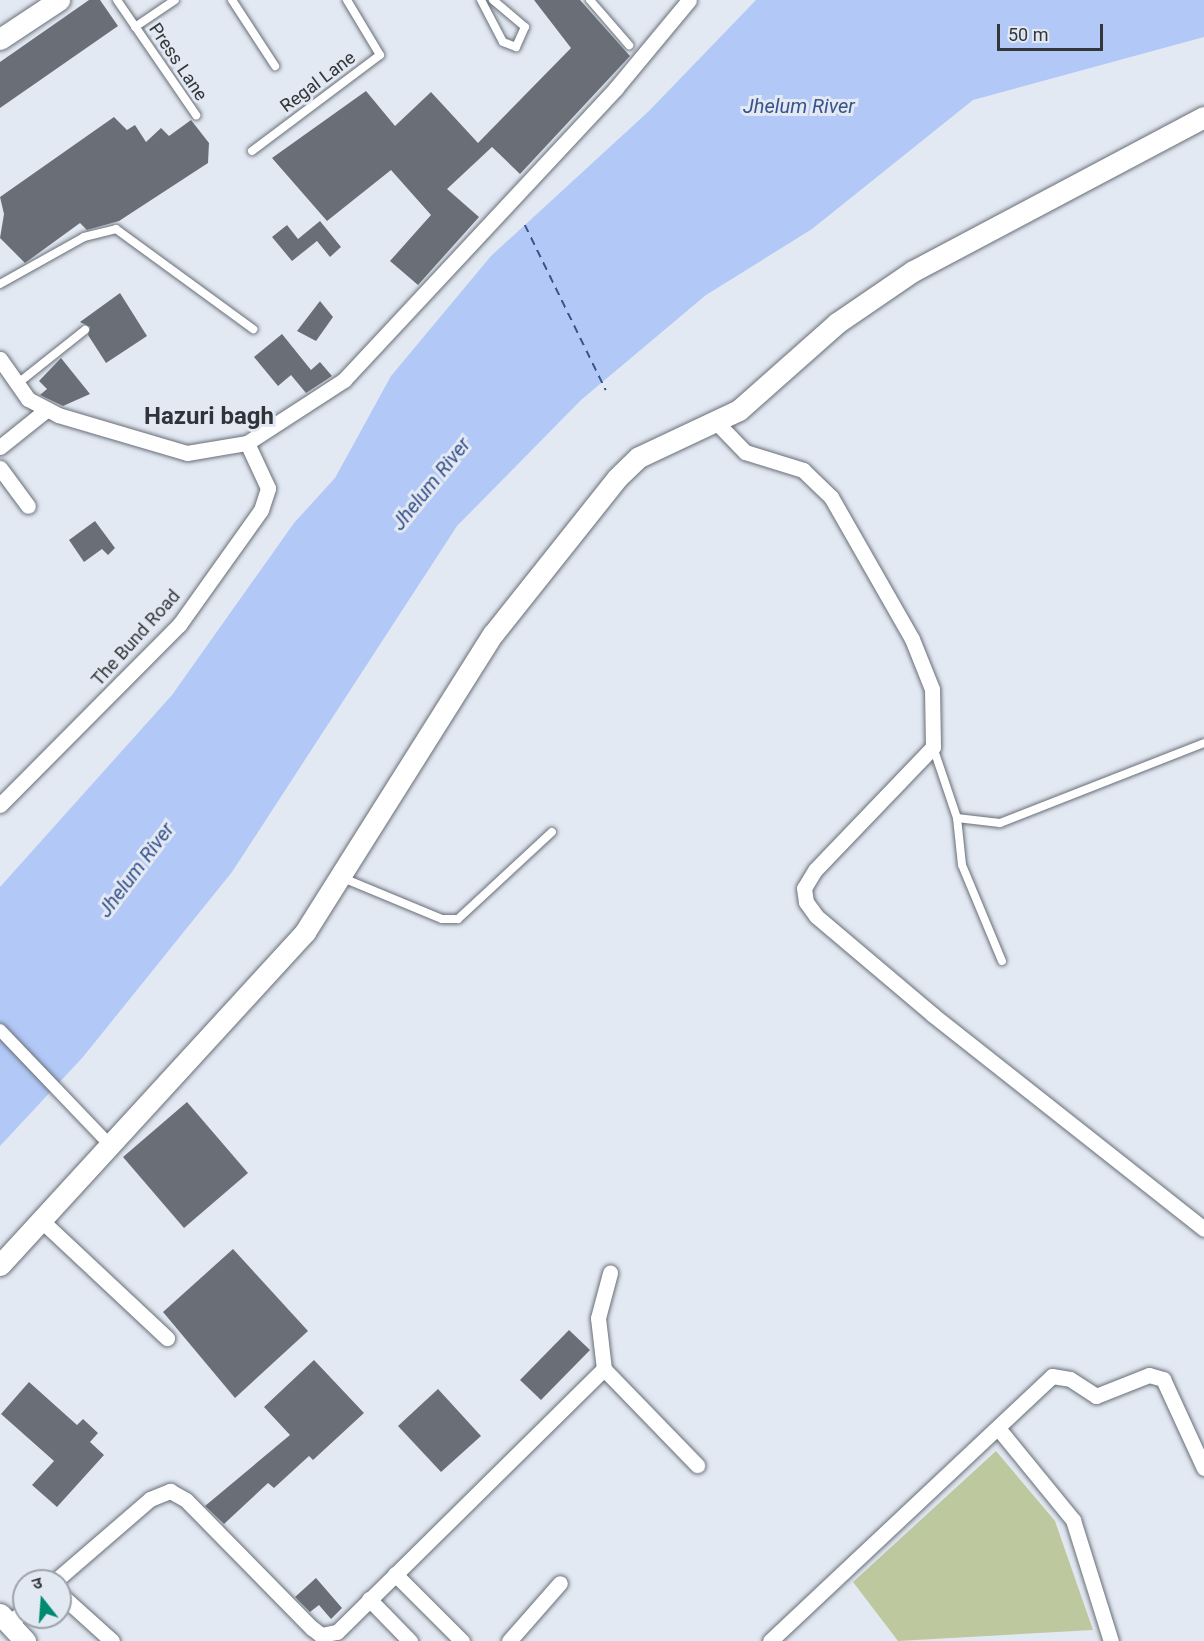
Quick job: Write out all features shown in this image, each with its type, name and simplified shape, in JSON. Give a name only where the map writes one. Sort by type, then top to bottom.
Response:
[{"type":"main road","points":[[0,39],[59,0]]},
{"type":"main road","points":[[0,1265],[112,1147],[305,932],[343,878],[494,634],[595,501],[639,457],[718,424],[837,323],[913,271],[1204,117]]},
{"type":"main road","points":[[11,1616],[25,1641]]},
{"type":"street","points":[[0,359],[16,385],[46,410],[187,453],[247,443],[344,380],[616,88],[689,0]]},
{"type":"street","points":[[0,447],[46,410]]},
{"type":"street","points":[[718,424],[745,452],[803,470],[844,513],[925,668],[935,708],[933,747],[815,870],[804,888],[807,902],[816,916],[933,1015],[1204,1228]]},
{"type":"street","name":"The Bund Road","points":[[0,805],[179,625],[261,510],[268,488],[247,443]]},
{"type":"street","points":[[0,468],[28,506]]},
{"type":"street","points":[[0,1030],[94,1131],[112,1147]]},
{"type":"street","points":[[43,1222],[167,1338]]},
{"type":"street","points":[[610,1274],[598,1318],[603,1369],[697,1465]]},
{"type":"street","points":[[69,1569],[139,1507],[170,1491],[186,1500],[321,1635],[337,1632],[603,1369]]},
{"type":"street","points":[[770,1641],[1052,1376],[1070,1379],[1096,1396],[1157,1375],[1168,1385],[1204,1468]]},
{"type":"street","points":[[998,1428],[1073,1520],[1111,1641]]},
{"type":"street","points":[[395,1574],[462,1641]]},
{"type":"street","points":[[509,1641],[560,1583]]},
{"type":"street","points":[[369,1599],[410,1641]]},
{"type":"street","points":[[72,1605],[112,1641]]},
{"type":"lane","name":"Press Lane","points":[[117,0],[196,115]]},
{"type":"lane","name":"Press Lane","points":[[135,27],[175,0]]},
{"type":"lane","points":[[232,0],[275,66]]},
{"type":"lane","name":"Regal Lane","points":[[252,151],[380,55],[347,0]]},
{"type":"lane","points":[[482,0],[503,42],[516,47],[525,27],[494,0]]},
{"type":"lane","points":[[591,0],[630,45]]},
{"type":"lane","points":[[0,284],[84,237],[116,229],[253,329]]},
{"type":"lane","points":[[16,385],[85,330]]},
{"type":"lane","points":[[957,818],[1000,823],[1204,742]]},
{"type":"lane","points":[[933,747],[957,818],[962,865],[1002,961]]},
{"type":"lane","points":[[343,878],[442,919],[458,919],[552,832]]},
{"type":"green space","points":[[996,1451],[1055,1521],[1093,1630],[898,1641],[853,1582]]},
{"type":"water","name":"Jhelum River","points":[[756,0],[1204,0],[1204,37],[973,100],[812,229],[706,295],[581,400],[457,526],[232,872],[83,1057],[0,1146],[0,887],[172,695],[294,523],[335,478],[391,376],[491,256],[649,111]]},
{"type":"building","points":[[89,0],[100,0],[118,26],[0,108],[0,62]]},
{"type":"building","points":[[534,0],[580,0],[630,56],[520,174],[492,147],[447,189],[479,217],[418,285],[390,261],[431,215],[391,170],[327,221],[272,158],[366,91],[395,126],[431,92],[478,143],[571,48]]},
{"type":"building","points":[[114,117],[127,130],[135,125],[146,142],[161,128],[169,136],[191,120],[209,143],[208,163],[119,221],[87,230],[80,223],[25,263],[0,238],[4,214],[0,197]]},
{"type":"building","points":[[320,221],[341,247],[330,257],[317,241],[292,261],[272,237],[287,225],[298,239]]},
{"type":"building","points":[[120,293],[147,336],[106,363],[88,335],[90,327],[80,322]]},
{"type":"building","points":[[320,301],[333,317],[316,341],[297,331]]},
{"type":"building","points":[[282,334],[311,370],[320,362],[332,376],[306,393],[291,375],[278,386],[254,357]]},
{"type":"building","points":[[61,358],[90,394],[63,406],[40,395],[47,389],[39,381]]},
{"type":"building","points":[[95,521],[115,548],[108,555],[102,549],[84,562],[69,540]]},
{"type":"building","points":[[187,1102],[248,1173],[184,1228],[123,1157]]},
{"type":"building","points":[[233,1249],[308,1331],[235,1398],[163,1312]]},
{"type":"building","points":[[569,1330],[590,1350],[541,1400],[520,1380]]},
{"type":"building","points":[[314,1360],[364,1413],[313,1460],[309,1456],[274,1488],[268,1483],[224,1524],[205,1506],[290,1435],[264,1407]]},
{"type":"building","points":[[29,1382],[77,1425],[83,1419],[98,1433],[90,1442],[104,1455],[57,1507],[32,1485],[54,1461],[1,1414]]},
{"type":"building","points":[[438,1389],[481,1436],[441,1472],[398,1426]]},
{"type":"building","points":[[316,1578],[342,1608],[331,1619],[319,1605],[310,1612],[295,1597]]},
{"type":"ferry route","points":[[525,225],[606,390]]},
{"type":"district","name":"Hazuri bagh","points":[[209,417]]}]
